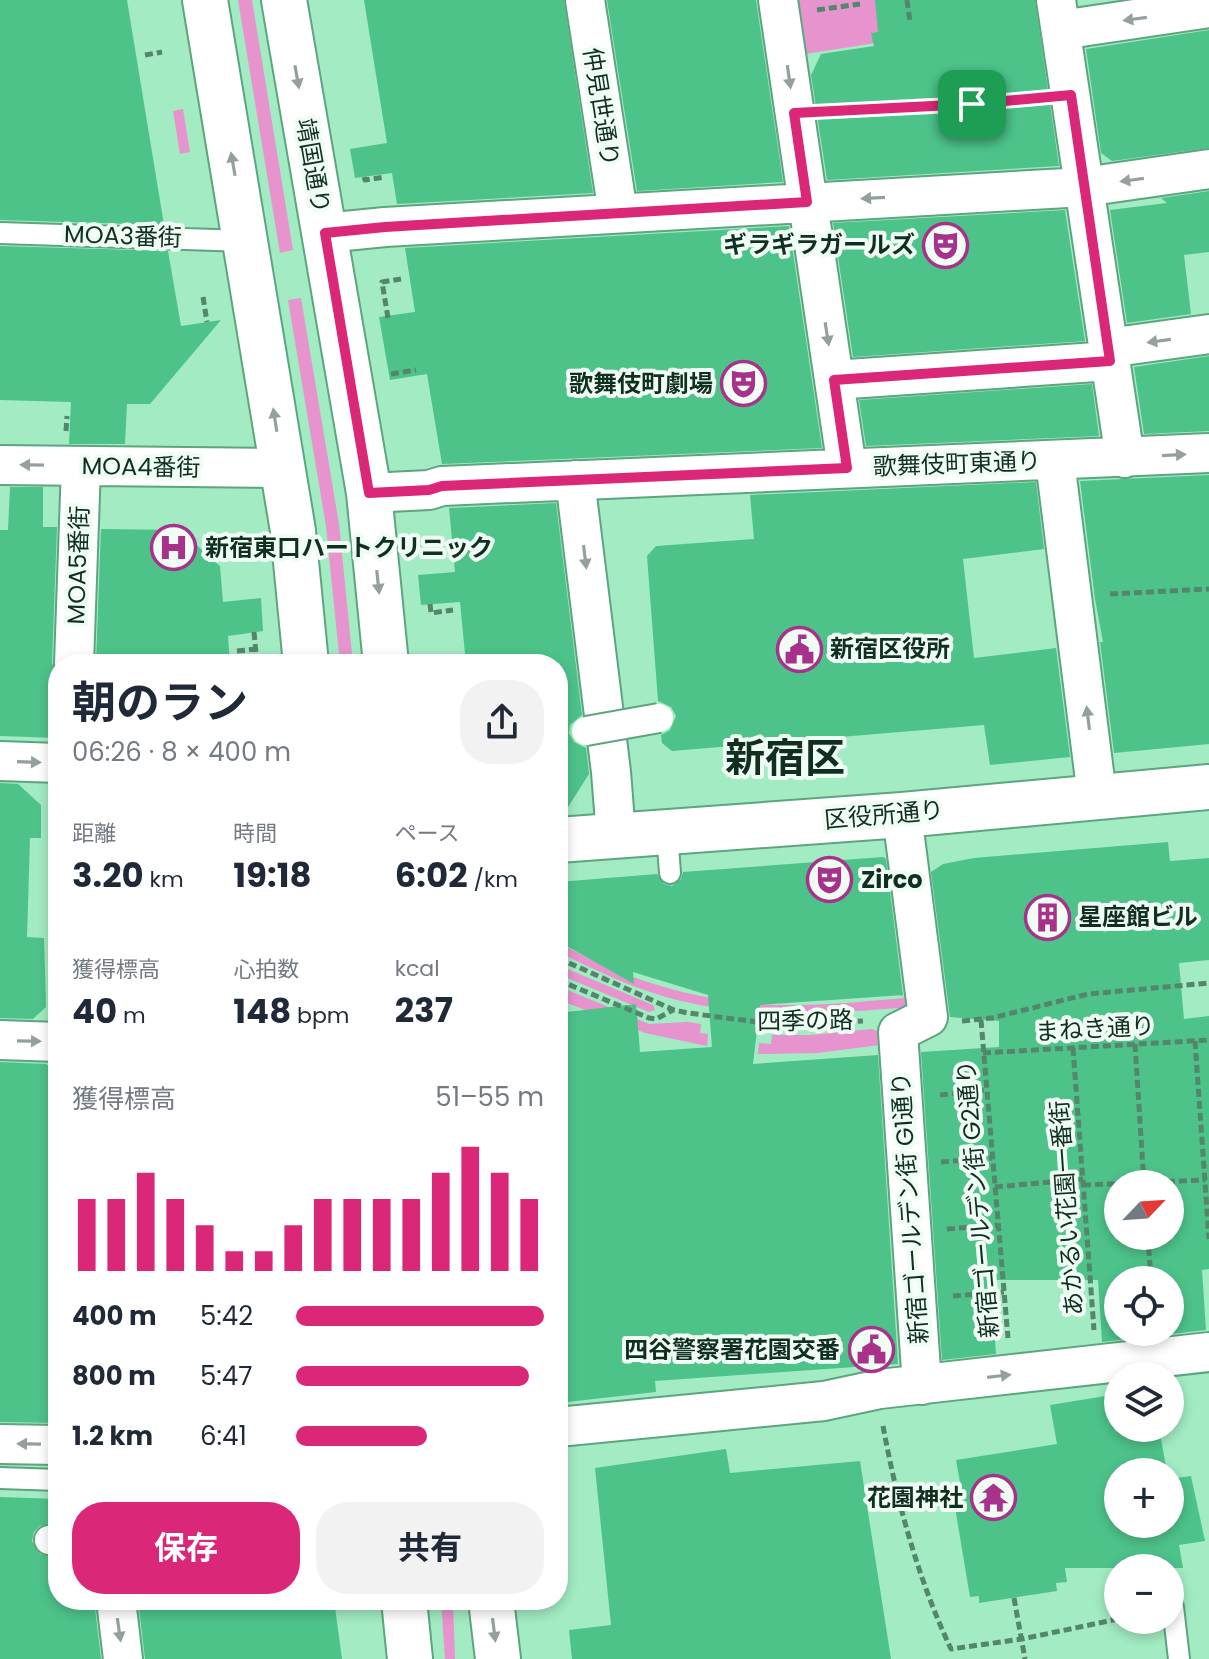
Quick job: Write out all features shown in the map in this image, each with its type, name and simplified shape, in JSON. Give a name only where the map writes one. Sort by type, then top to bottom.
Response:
[{"type":"main road","points":[[205,0],[293,531],[305,654]]},
{"type":"main road","name":"靖国通り","points":[[284,0],[369,493],[385,654]]},
{"type":"main road","name":"区役所通り","points":[[568,839],[616,835],[669,852],[902,815],[1209,787]]},
{"type":"main road","points":[[405,1610],[410,1659]]},
{"type":"main road","points":[[492,1610],[498,1659]]},
{"type":"street","name":"仲見世通り","points":[[585,0],[618,213]]},
{"type":"street","points":[[792,6],[794,113],[847,468]]},
{"type":"street","points":[[1125,458],[1059,15],[1209,8]]},
{"type":"street","points":[[325,233],[1084,187],[1209,169]]},
{"type":"street","points":[[834,380],[1109,355],[1209,334]]},
{"type":"street","name":"歌舞伎町東通り","points":[[369,493],[429,490],[442,486],[1209,453]]},
{"type":"street","points":[[1055,461],[1097,796]]},
{"type":"street","name":"MOA4番街","points":[[0,465],[283,468]]},
{"type":"street","name":"MOA5番街","points":[[74,654],[81,466]]},
{"type":"street","points":[[575,480],[616,835]]},
{"type":"street","points":[[586,731],[659,718]]},
{"type":"street","points":[[0,761],[48,763]]},
{"type":"street","name":"新宿ゴールデン街 G1通り","points":[[902,815],[913,1024],[902,1098],[922,1385]]},
{"type":"street","points":[[0,1040],[48,1042]]},
{"type":"street","points":[[568,1426],[824,1401],[880,1389],[1209,1352]]},
{"type":"street","points":[[0,1444],[48,1445]]},
{"type":"street","points":[[117,1610],[123,1659]]},
{"type":"lane","name":"MOA3番街","points":[[0,233],[246,241]]},
{"type":"lane","points":[[0,1478],[48,1480]]},
{"type":"lane","points":[[1176,1634],[1179,1659]]},
{"type":"path","points":[[907,0],[910,22]]},
{"type":"path","points":[[792,6],[860,4]]},
{"type":"path","points":[[145,55],[162,52]]},
{"type":"path","points":[[794,113],[972,104],[1071,95]]},
{"type":"path","points":[[364,177],[365,180],[385,177]]},
{"type":"path","points":[[388,318],[382,282],[401,279]]},
{"type":"path","points":[[203,297],[207,322]]},
{"type":"path","points":[[391,374],[416,370]]},
{"type":"path","points":[[1073,596],[1209,589]]},
{"type":"path","points":[[430,604],[431,613],[453,610]]},
{"type":"path","points":[[254,632],[256,654]]},
{"type":"path","points":[[237,651],[256,649]]},
{"type":"path","name":"四季の路","points":[[568,962],[674,1010],[759,1024],[882,1019],[913,1024]]},
{"type":"path","name":"新宿ゴールデン街 G2通り","points":[[1011,1375],[981,1020],[1088,994],[1209,983]]},
{"type":"path","name":"四季の路","points":[[568,984],[649,1018],[656,1019],[674,1010]]},
{"type":"path","name":"まねき通り","points":[[983,1053],[1209,1040]]},
{"type":"path","points":[[1195,1041],[1209,1239]]},
{"type":"path","points":[[1135,1044],[1143,1170]]},
{"type":"path","name":"あかるい花園一番街","points":[[1073,1048],[1096,1365]]},
{"type":"path","points":[[902,1098],[986,1090]]},
{"type":"path","points":[[906,1164],[992,1158]]},
{"type":"path","points":[[1184,1181],[1205,1180]]},
{"type":"path","points":[[995,1187],[1104,1182]]},
{"type":"path","points":[[911,1232],[998,1225]]},
{"type":"path","points":[[916,1298],[1004,1292]]},
{"type":"path","points":[[881,1416],[891,1470],[929,1602],[951,1649],[1022,1639],[1104,1622]]},
{"type":"path","points":[[1014,1598],[1025,1659]]},
{"type":"shaded area","points":[[238,0],[252,0],[293,250],[280,253]]},
{"type":"shaded area","points":[[798,0],[903,0],[908,38],[805,54]]},
{"type":"shaded area","points":[[183,109],[190,152],[180,154],[173,111]]},
{"type":"shaded area","points":[[301,298],[339,524],[352,654],[339,654],[326,526],[288,300]]},
{"type":"shaded area","points":[[568,948],[642,980],[733,1001],[809,1005],[918,997],[910,1007],[848,1012],[757,1012],[666,997],[568,957]]},
{"type":"shaded area","points":[[568,969],[653,1005],[655,1010],[649,1012],[568,978]]},
{"type":"shaded area","points":[[568,990],[649,1024],[701,1024],[700,1033],[708,1034],[707,1046],[645,1033],[568,1003]]},
{"type":"shaded area","points":[[872,1029],[883,1033],[888,1044],[817,1053],[758,1054],[759,1043],[771,1044],[772,1035]]},
{"type":"shaded area","points":[[442,1610],[453,1610],[455,1659],[445,1659]]},
{"type":"building","points":[[0,0],[127,0],[164,225],[0,220]]},
{"type":"building","points":[[364,0],[564,0],[593,193],[397,204],[392,173],[355,178],[350,149],[387,143]]},
{"type":"building","points":[[607,0],[756,0],[783,182],[637,191]]},
{"type":"building","points":[[875,0],[1035,0],[1059,166],[827,180],[811,75],[821,54],[874,46],[871,33],[878,32]]},
{"type":"building","points":[[1209,30],[1209,148],[1112,161],[1101,153],[1086,49]]},
{"type":"building","points":[[1209,191],[1209,252],[1184,255],[1191,314],[1127,323],[1110,210],[1167,203],[1161,198]]},
{"type":"building","points":[[1065,210],[1085,341],[853,357],[833,223]]},
{"type":"building","points":[[789,226],[822,448],[442,464],[427,374],[390,380],[379,317],[415,312],[405,248]]},
{"type":"building","points":[[0,246],[168,251],[181,326],[221,320],[150,404],[127,404],[125,444],[69,444],[71,402],[0,400]]},
{"type":"building","points":[[1209,356],[1209,431],[1144,434],[1134,367]]},
{"type":"building","points":[[1092,384],[1099,436],[866,446],[859,400]]},
{"type":"building","points":[[1209,475],[1209,744],[1114,753],[1100,642],[1103,642],[1080,481]]},
{"type":"building","name":"新宿区役所","points":[[1036,482],[1044,549],[963,559],[974,658],[1056,648],[1070,757],[990,765],[984,725],[672,751],[662,743],[661,735],[670,730],[676,716],[671,707],[658,701],[647,556],[656,546],[754,539],[750,495]]},
{"type":"building","points":[[10,487],[43,487],[43,527],[57,527],[52,654],[48,654],[48,738],[0,736],[0,530],[8,530]]},
{"type":"building","points":[[556,503],[582,715],[570,725],[569,733],[574,742],[586,748],[589,774],[568,807],[568,654],[465,654],[460,602],[421,605],[418,575],[455,572],[449,508]]},
{"type":"building","points":[[101,529],[180,530],[220,566],[223,602],[261,598],[263,631],[228,636],[229,654],[96,654]]},
{"type":"building","points":[[0,783],[18,784],[41,805],[41,838],[30,838],[27,937],[44,938],[46,1007],[33,1019],[0,1018]]},
{"type":"building","points":[[1168,842],[1170,861],[1209,858],[1209,960],[1179,963],[1184,1019],[1209,1016],[1209,1269],[1202,1270],[1206,1330],[1184,1333],[1184,1266],[1104,1266],[1104,1342],[1098,1280],[991,1280],[996,1354],[942,1360],[921,1052],[999,1047],[999,1021],[950,1017],[931,872],[943,864],[974,858]]},
{"type":"building","points":[[886,859],[903,995],[760,1005],[753,1064],[878,1055],[898,1364],[655,1381],[656,1392],[568,1402],[568,1012],[636,1004],[640,1052],[712,1047],[708,995],[633,972],[634,984],[568,947],[568,881],[657,874],[664,884],[672,886],[681,879],[683,872]]},
{"type":"building","points":[[0,1062],[46,1064],[48,1423],[0,1422]]},
{"type":"building","points":[[1104,1396],[1104,1442],[1162,1442],[1164,1458],[1104,1458],[1104,1538],[1184,1538],[1184,1477],[1191,1476],[1205,1541],[1179,1545],[1181,1554],[1104,1554],[1104,1568],[1065,1568],[1067,1582],[1056,1583],[1057,1591],[979,1603],[979,1596],[970,1597],[955,1507],[964,1505],[956,1460],[1057,1444],[1050,1405]]},
{"type":"building","points":[[726,1449],[730,1473],[860,1461],[891,1659],[572,1659],[569,1630],[611,1625],[595,1468]]},
{"type":"building","points":[[0,1497],[48,1499],[48,1525],[40,1526],[34,1532],[32,1541],[40,1554],[48,1555],[48,1610],[95,1610],[101,1659],[0,1659]]},
{"type":"building","points":[[139,1610],[335,1610],[342,1659],[145,1659]]},
{"type":"place","name":"ギラギラガールズ","points":[[946,245]]},
{"type":"place","name":"歌舞伎町劇場","points":[[744,384]]},
{"type":"place","name":"新宿東口ハートクリニック","points":[[174,548]]},
{"type":"place","name":"新宿区役所","points":[[799,649]]},
{"type":"place","name":"Zirco","points":[[830,880]]},
{"type":"place","name":"星座館ビル","points":[[1047,917]]},
{"type":"place","name":"四谷警察署花園交番","points":[[871,1350]]},
{"type":"place","name":"花園神社","points":[[994,1498]]},
{"type":"district","name":"新宿区","points":[[785,758]]},
{"type":"route","points":[[1071,95],[1110,361],[834,380],[847,468],[442,486],[429,490],[369,493],[325,233],[807,202],[794,113],[972,104],[1071,95]]}]
